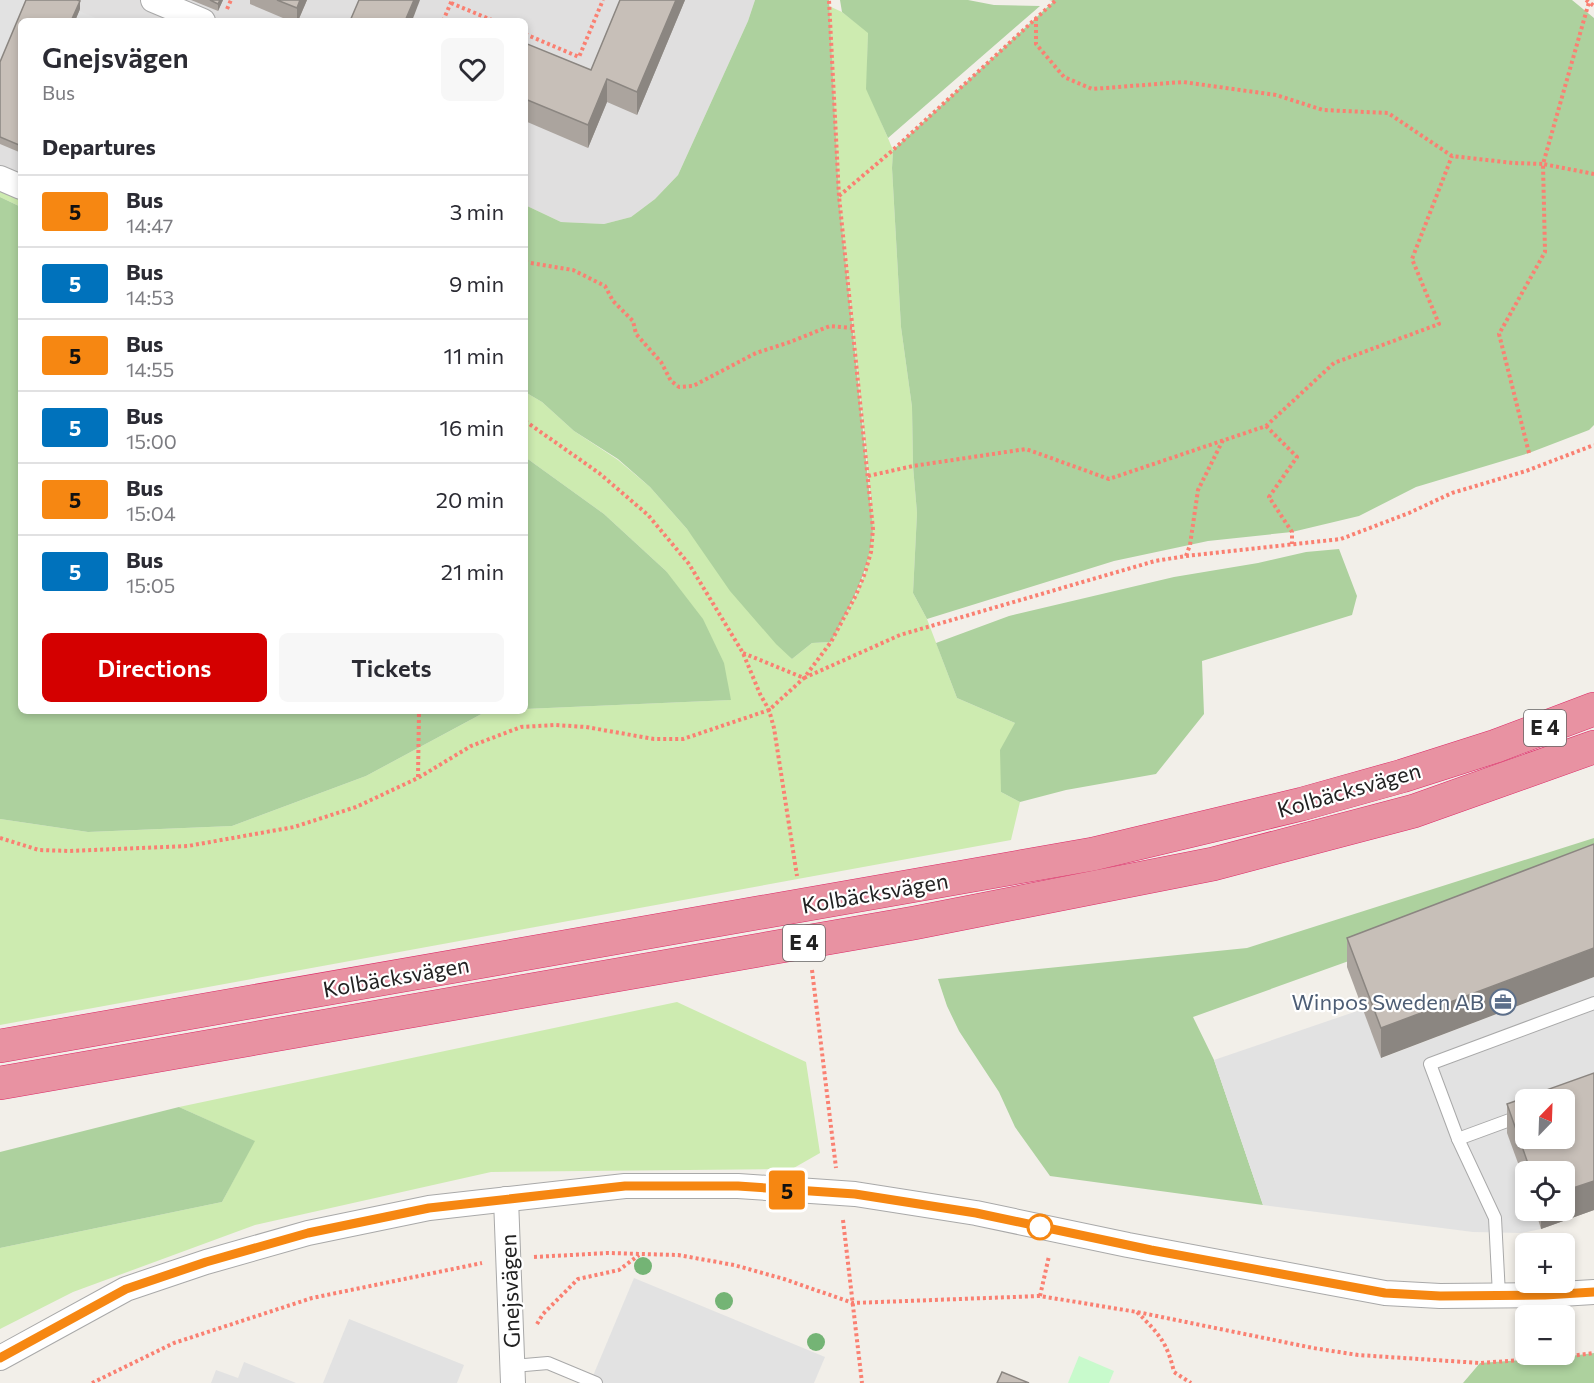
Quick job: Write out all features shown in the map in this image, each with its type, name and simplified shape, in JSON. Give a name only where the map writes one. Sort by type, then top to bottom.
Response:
[{"type":"highway","name":"Kolbäcksvägen","points":[[0,1046],[1093,854],[1302,804],[1402,776],[1496,746],[1594,709]]},
{"type":"highway","name":"Kolbäcksvägen","points":[[0,1083],[891,927],[1213,864],[1413,811],[1594,747]]},
{"type":"street","points":[[153,0],[196,18]]},
{"type":"street","points":[[0,178],[18,186]]},
{"type":"street","points":[[0,1358],[126,1289],[206,1262],[308,1233],[429,1208],[625,1186],[738,1186],[855,1194],[976,1213],[1151,1250],[1385,1293],[1440,1296],[1594,1292]]},
{"type":"street","name":"Gnejsvägen","points":[[507,1199],[513,1374]]},
{"type":"lane","points":[[1499,1294],[1495,1218],[1458,1139],[1430,1064],[1594,1003]]},
{"type":"lane","points":[[1458,1139],[1515,1118]]},
{"type":"lane","points":[[513,1374],[548,1363],[596,1383]]},
{"type":"path","points":[[528,35],[579,57],[603,0]]},
{"type":"path","points":[[0,838],[39,850],[70,851],[188,846],[294,827],[356,807],[418,778],[471,746],[521,727],[576,726],[654,739],[683,739],[769,710],[804,678],[831,642],[865,573],[871,552],[873,529],[839,196],[829,0]]},
{"type":"path","points":[[1049,0],[1056,0]]},
{"type":"path","points":[[839,196],[893,150],[1056,0]]},
{"type":"path","points":[[444,18],[451,1],[488,18]]},
{"type":"path","points":[[1529,453],[1499,334],[1545,252],[1543,164],[1588,1],[1594,6]]},
{"type":"path","points":[[1036,18],[1036,44],[1064,77],[1092,89],[1183,82],[1276,95],[1323,110],[1388,113],[1452,156],[1543,164],[1594,174]]},
{"type":"path","points":[[868,476],[913,466],[1026,449],[1109,479],[1266,426],[1334,363],[1439,324],[1412,259],[1452,156]]},
{"type":"path","points":[[528,262],[573,270],[605,286],[613,301],[633,321],[636,334],[661,362],[671,381],[679,387],[693,386],[756,353],[830,326],[852,328]]},
{"type":"path","points":[[528,423],[599,473],[648,514],[689,564],[743,653],[769,710],[774,728],[797,877]]},
{"type":"path","points":[[1266,426],[1297,457],[1269,497],[1292,532],[1293,544]]},
{"type":"path","points":[[1186,556],[1190,545],[1198,490],[1223,440]]},
{"type":"path","points":[[743,653],[804,678],[900,635],[1155,561],[1341,538],[1409,513],[1452,493],[1526,471],[1594,446]]},
{"type":"path","points":[[418,778],[419,714]]},
{"type":"path","points":[[812,967],[836,1169]]},
{"type":"path","points":[[842,1213],[862,1383]]},
{"type":"path","points":[[1040,1296],[1049,1255],[1041,1249]]},
{"type":"path","points":[[92,1383],[174,1344],[312,1298],[509,1258],[608,1253],[678,1255],[734,1265],[784,1278],[853,1303],[1040,1296],[1137,1312],[1290,1344],[1358,1355],[1480,1363],[1594,1353]]},
{"type":"path","points":[[537,1325],[543,1314],[578,1279],[619,1270],[639,1254]]},
{"type":"path","points":[[1137,1312],[1161,1336],[1170,1354],[1174,1372],[1191,1383]]},
{"type":"shaded area","points":[[0,0],[755,0],[748,21],[678,175],[655,199],[631,217],[604,224],[561,222],[528,206],[528,18],[18,18],[18,186],[0,178]]},
{"type":"shaded area","points":[[0,0],[53,0],[96,18],[18,18],[18,149],[0,142]]},
{"type":"shaded area","points":[[1594,977],[1594,1103],[1575,1101],[1575,1089],[1515,1089],[1515,1149],[1526,1149],[1526,1161],[1515,1161],[1515,1221],[1538,1221],[1541,1229],[1521,1233],[1473,1232],[1263,1205],[1214,1060],[1363,1009],[1382,1058]]},
{"type":"shaded area","points":[[634,1278],[825,1357],[814,1383],[590,1383]]},
{"type":"shaded area","points":[[349,1319],[464,1365],[457,1383],[323,1383]]},
{"type":"shaded area","points":[[244,1362],[296,1383],[211,1383],[216,1370],[238,1378]]},
{"type":"green space","points":[[755,0],[829,0],[839,196],[873,529],[863,574],[831,642],[812,643],[792,659],[730,591],[687,529],[650,487],[618,459],[574,431],[542,402],[528,394],[528,206],[561,222],[604,224],[631,217],[655,199],[678,175],[748,21]]},
{"type":"green space","points":[[840,0],[968,0],[994,5],[1040,6],[888,138],[866,89],[868,33],[842,12]]},
{"type":"green space","points":[[1049,0],[1572,0],[1594,18],[1594,425],[1589,430],[1529,453],[1416,487],[1359,516],[1292,532],[1208,541],[1114,561],[927,619],[913,593],[917,513],[912,407],[901,327],[892,168],[893,150],[1054,1]]},
{"type":"green space","points":[[829,6],[842,12],[868,32],[867,89],[893,150],[892,168],[901,327],[912,407],[917,513],[913,593],[927,619],[957,698],[1015,723],[1001,792],[1020,802],[1011,840],[0,1025],[0,819],[88,832],[232,826],[366,776],[481,714],[528,714],[528,709],[730,700],[666,571],[604,514],[528,459],[528,394],[542,402],[574,431],[618,460],[650,487],[792,659],[812,643],[831,642],[865,573],[871,498],[839,196]]},
{"type":"green space","points":[[0,178],[18,186],[18,206],[0,197]]},
{"type":"green space","points":[[0,197],[18,206],[18,714],[481,714],[366,776],[232,826],[88,832],[0,819]]},
{"type":"green space","points":[[528,459],[604,514],[666,571],[703,619],[724,663],[731,700],[528,709]]},
{"type":"green space","points":[[1339,549],[1357,596],[1352,615],[1202,661],[1204,714],[1156,774],[1066,790],[1020,802],[1001,792],[1000,750],[1015,723],[957,698],[936,643],[1009,616],[1174,577],[1258,563],[1306,552]]},
{"type":"green space","points":[[1594,838],[1594,873],[1193,1017],[1214,1060],[1263,1205],[1050,1176],[1015,1127],[999,1092],[959,1031],[938,979],[1247,948]]},
{"type":"green space","points":[[677,1002],[806,1062],[820,1153],[792,1169],[491,1172],[255,1225],[73,1292],[0,1329],[0,1248],[222,1202],[254,1141],[179,1107]]},
{"type":"green space","points":[[179,1107],[255,1141],[222,1202],[0,1248],[0,1152]]},
{"type":"green space","points":[[1594,1353],[1594,1383],[1463,1383],[1480,1363],[1515,1360],[1515,1365],[1575,1365],[1575,1355]]},
{"type":"green space","points":[[1079,1356],[1114,1371],[1109,1383],[1068,1383]]},
{"type":"building","points":[[26,0],[80,1],[72,18],[18,18]]},
{"type":"building","points":[[277,0],[300,0],[297,8]]},
{"type":"building","points":[[359,0],[414,0],[406,18],[351,18]]},
{"type":"building","points":[[620,0],[676,0],[637,92],[607,79],[588,125],[528,100],[528,44],[591,70]]},
{"type":"building","points":[[18,19],[18,145],[0,137],[0,62]]},
{"type":"building","points":[[1594,844],[1594,948],[1381,1028],[1347,938]]},
{"type":"building","points":[[1594,1073],[1594,1181],[1575,1187],[1575,1161],[1527,1161],[1523,1149],[1575,1149],[1575,1089],[1549,1089]]},
{"type":"building","points":[[1515,1101],[1515,1127],[1507,1104]]},
{"type":"building","points":[[1002,1372],[1029,1383],[997,1383]]},
{"type":"bus line","name":"5","points":[[0,1358],[126,1289],[206,1262],[308,1233],[429,1208],[625,1186],[738,1186],[855,1194],[976,1213],[1151,1250],[1385,1293],[1440,1296],[1594,1292]]},
{"type":"place","name":"Winpos Sweden AB","points":[[1503,1002]]}]
